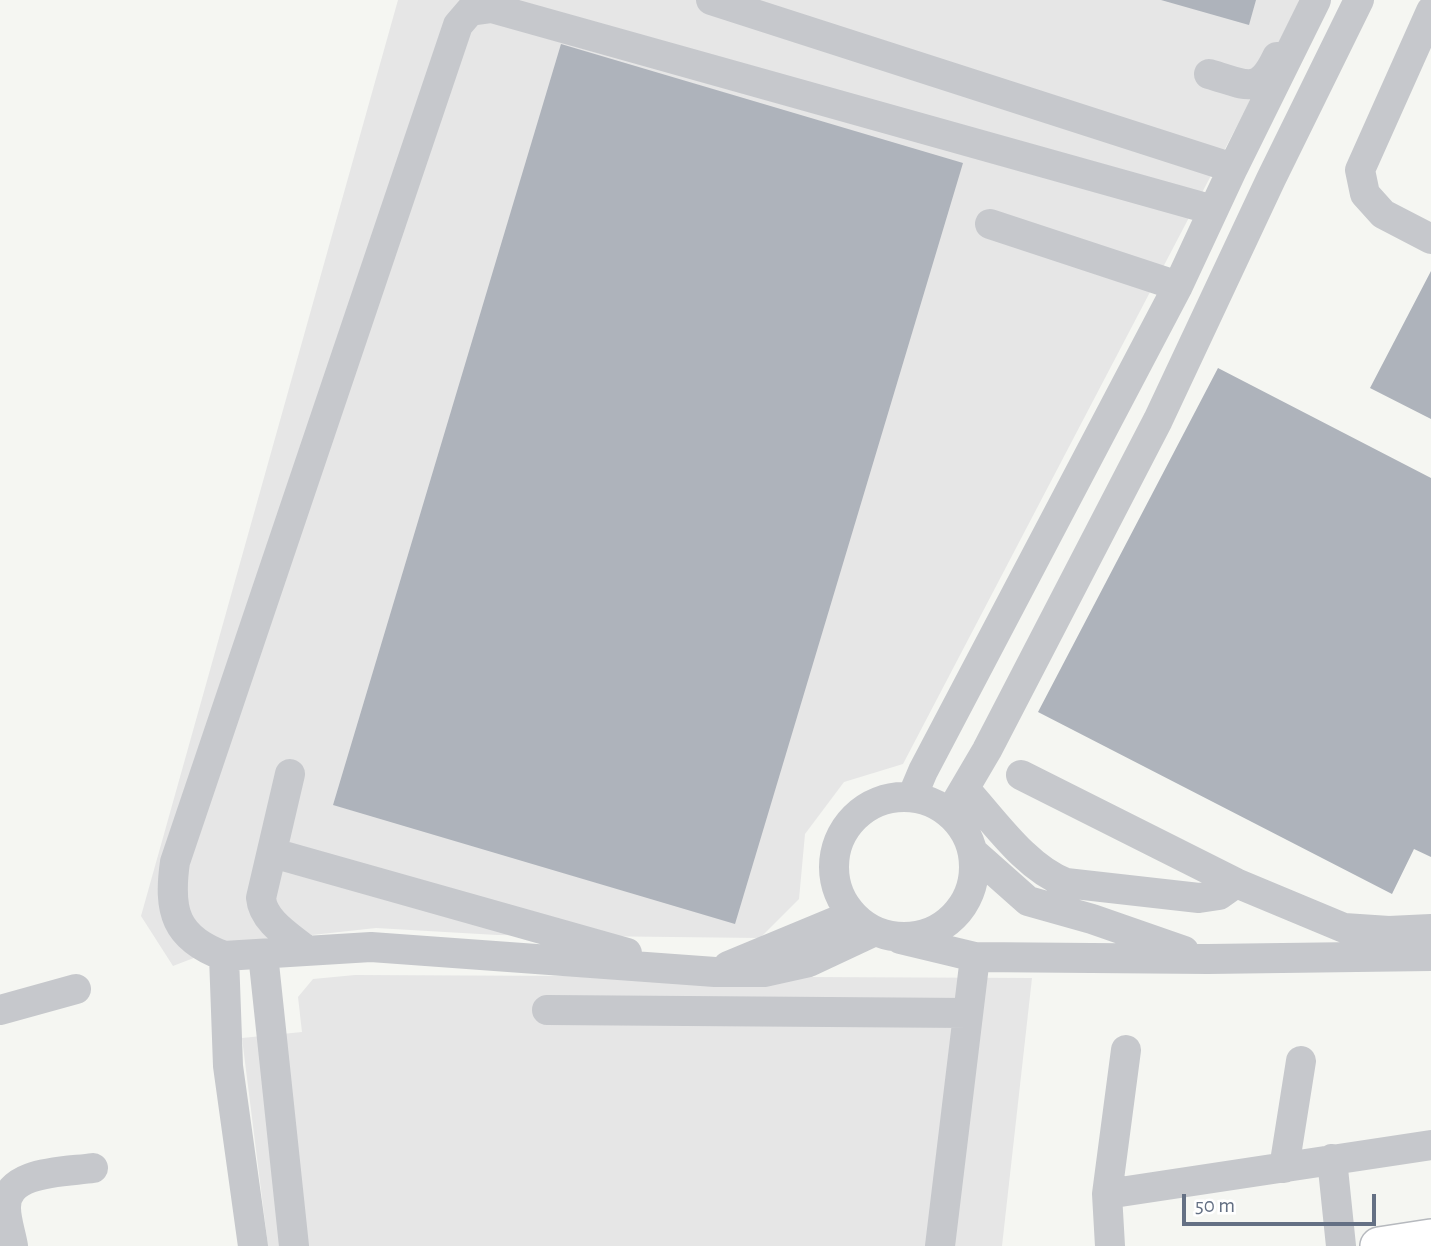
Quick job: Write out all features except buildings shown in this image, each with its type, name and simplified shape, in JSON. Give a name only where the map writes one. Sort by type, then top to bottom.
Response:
[{"type":"main road","points":[[1379,1246],[1431,1238]]},
{"type":"street","points":[[711,0],[1233,168]]},
{"type":"street","points":[[1209,74],[1249,85],[1260,83],[1269,74],[1304,0]]},
{"type":"street","points":[[912,797],[923,771],[1178,286],[1316,0]]},
{"type":"street","points":[[1213,210],[492,8],[470,10],[458,25],[175,862],[172,887],[176,915],[188,936],[204,949],[224,956],[371,947],[701,971],[875,928],[932,933],[958,914],[974,886],[975,853],[958,801],[1158,420],[1271,179],[1359,0]]},
{"type":"street","points":[[1431,11],[1360,170],[1365,194],[1383,214],[1431,239]]},
{"type":"street","points":[[990,224],[1178,286]]},
{"type":"street","points":[[290,774],[261,898],[262,909],[269,918],[306,950]]},
{"type":"street","points":[[1021,775],[1237,883],[1344,928],[1389,931],[1431,929]]},
{"type":"street","points":[[1237,883],[1219,895],[1199,898],[1066,883],[1050,877],[1035,866],[958,801],[932,802],[912,797],[884,800],[859,813],[841,835],[833,862],[837,890],[875,928],[975,957],[1208,959],[1431,956]]},
{"type":"street","points":[[273,853],[701,971]]},
{"type":"street","points":[[975,853],[1028,901],[1091,919],[1208,959]]},
{"type":"street","points":[[263,954],[294,1246]]},
{"type":"street","points":[[224,956],[228,1066],[253,1246]]},
{"type":"street","points":[[940,1246],[975,957]]},
{"type":"street","points":[[0,1010],[76,989]]},
{"type":"street","points":[[547,1010],[968,1013]]},
{"type":"street","points":[[1110,1246],[1107,1194],[1126,1050]]},
{"type":"street","points":[[1284,1168],[1301,1061]]},
{"type":"street","points":[[1107,1194],[1431,1144]]},
{"type":"street","points":[[1332,1159],[1340,1246]]},
{"type":"street","points":[[13,1246],[6,1206],[9,1191],[25,1178],[93,1168]]},
{"type":"shaded area","points":[[398,0],[1300,0],[1239,122],[903,764],[844,782],[805,834],[799,899],[760,938],[497,935],[376,928],[230,944],[173,966],[141,916]]},
{"type":"shaded area","points":[[355,975],[1032,978],[1002,1246],[268,1246],[242,1038],[302,1032],[298,997],[313,979]]}]
